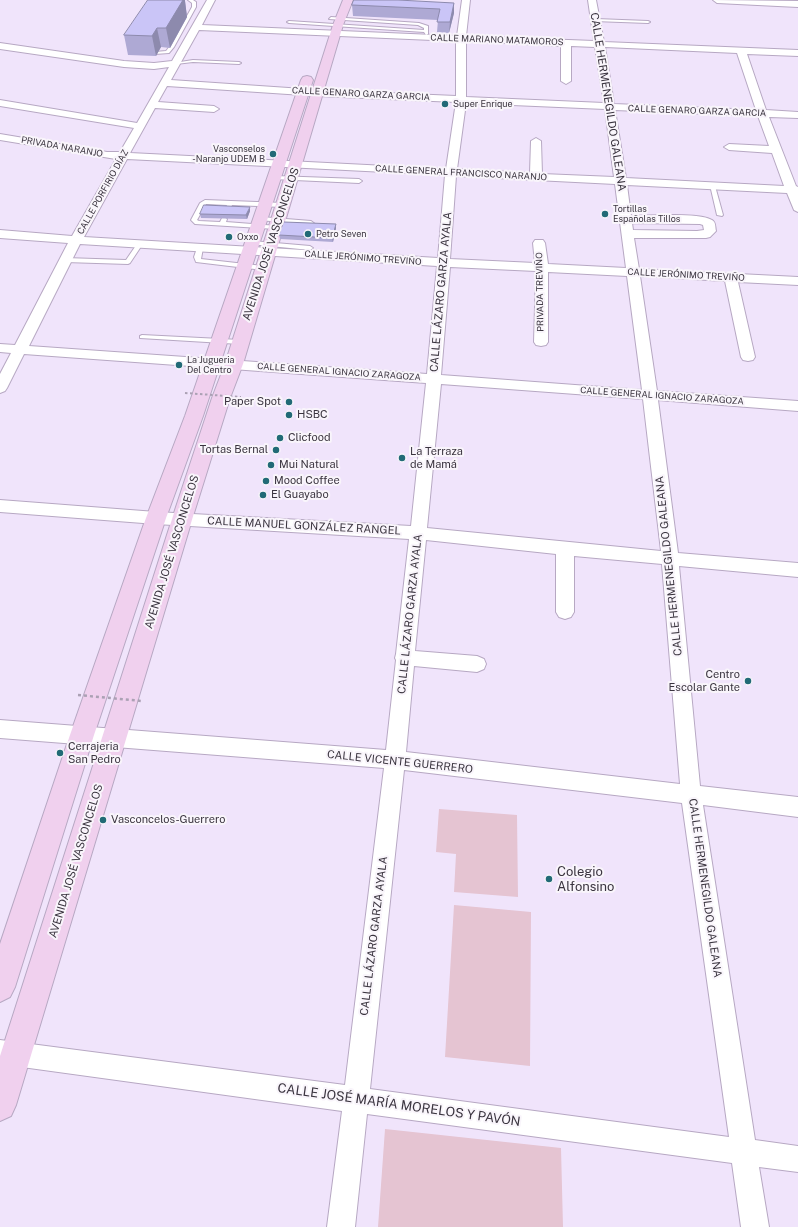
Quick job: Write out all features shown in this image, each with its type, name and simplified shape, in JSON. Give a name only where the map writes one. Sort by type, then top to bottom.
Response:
[{"type":"main road","name":"AVENIDA JOSÉ VASCONCELOS","points":[[0,1105],[8,1053],[114,738],[221,398],[234,364],[267,255],[271,217],[282,173],[333,26],[337,0]]},
{"type":"main road","name":"AVENIDA JOSÉ VASCONCELOS","points":[[317,55],[348,0]]},
{"type":"main road","name":"AVENIDA JOSÉ VASCONCELOS","points":[[282,173],[297,164],[310,92],[311,70]]},
{"type":"main road","name":"AVENIDA JOSÉ VASCONCELOS","points":[[0,987],[82,735],[156,518],[194,416],[248,254],[271,217]]},
{"type":"street","name":"CALLE LÁZARO GARZA AYALA","points":[[341,1227],[395,760],[404,658],[434,379],[451,172],[461,99],[461,39],[466,0]]},
{"type":"street","name":"CALLE HERMENEGILDO GALEANA","points":[[592,0],[610,107],[650,394],[670,558],[691,796],[755,1227]]},
{"type":"street","points":[[717,0],[798,4]]},
{"type":"street","name":"CALLE PORFIRIO DÍAZ","points":[[0,388],[65,260],[209,4]]},
{"type":"street","name":"CALLE MARIANO MATAMOROS","points":[[197,27],[333,26],[426,34],[461,39],[798,53]]},
{"type":"street","points":[[566,43],[566,81]]},
{"type":"street","points":[[0,46],[124,64],[154,66],[176,63]]},
{"type":"street","points":[[5,56],[16,48]]},
{"type":"street","points":[[742,51],[762,113],[776,150],[794,189],[798,208]]},
{"type":"street","name":"CALLE GENARO GARZA GARCIA","points":[[164,84],[798,115]]},
{"type":"street","points":[[0,103],[139,126]]},
{"type":"street","points":[[151,105],[214,109]]},
{"type":"street","name":"PRIVADA NARANJO","points":[[0,137],[107,155],[123,155]]},
{"type":"street","points":[[536,141],[536,176]]},
{"type":"street","points":[[729,147],[776,150]]},
{"type":"street","points":[[123,155],[282,173]]},
{"type":"street","name":"CALLE GENERAL FRANCISCO NARANJO","points":[[297,164],[794,189]]},
{"type":"street","points":[[701,220],[709,223],[710,231],[706,234],[697,234],[626,226],[701,220]]},
{"type":"street","name":"CALLE JERÓNIMO TREVIÑO","points":[[0,234],[139,245],[200,248],[248,254],[267,255],[310,248],[444,263],[798,282]]},
{"type":"street","name":"PRIVADA TREVIÑO","points":[[539,243],[542,268],[541,342]]},
{"type":"street","points":[[731,278],[748,357]]},
{"type":"street","name":"CALLE GENERAL IGNACIO ZARAGOZA","points":[[0,348],[211,362],[798,406]]},
{"type":"street","name":"CALLE MANUEL GONZÁLEZ RANGEL","points":[[0,506],[156,518],[418,533],[565,550],[798,570]]},
{"type":"street","points":[[565,550],[565,612]]},
{"type":"street","points":[[404,658],[477,664]]},
{"type":"street","name":"CALLE VICENTE GUERRERO","points":[[0,729],[395,760],[691,796],[798,807]]},
{"type":"street","name":"CALLE JOSÉ MARÍA MORELOS Y PAVÓN","points":[[8,1053],[798,1159]]},
{"type":"lane","points":[[158,54],[166,52],[175,42],[194,7],[194,3],[190,0]]},
{"type":"lane","points":[[194,7],[209,4]]},
{"type":"lane","points":[[360,27],[363,20]]},
{"type":"lane","points":[[289,22],[333,26],[360,27],[426,34],[425,25],[419,24],[363,20],[333,26]]},
{"type":"lane","points":[[596,20],[648,22]]},
{"type":"lane","points":[[175,42],[188,43]]},
{"type":"lane","points":[[176,63],[193,61],[239,63]]},
{"type":"lane","points":[[282,173],[359,181]]},
{"type":"lane","points":[[712,186],[720,215]]},
{"type":"lane","points":[[271,217],[197,223],[194,220],[202,204],[205,202],[230,203],[271,217],[311,223],[316,227]]},
{"type":"lane","points":[[227,210],[230,203]]},
{"type":"lane","points":[[65,260],[128,262],[139,245]]},
{"type":"lane","points":[[142,337],[240,342]]},
{"type":"path","points":[[186,393],[241,397]]},
{"type":"path","points":[[78,695],[142,701]]},
{"type":"shaded area","points":[[439,809],[517,815],[518,897],[454,892],[456,854],[436,852]]},
{"type":"shaded area","points":[[454,905],[531,912],[530,1066],[445,1057]]},
{"type":"shaded area","points":[[385,1129],[561,1148],[563,1227],[378,1227]]},
{"type":"building","points":[[148,0],[183,0],[166,28],[157,28],[152,36],[124,35]]},
{"type":"building","points":[[354,0],[398,0],[454,3],[450,22],[437,22],[440,9],[352,5]]},
{"type":"building","points":[[204,205],[250,207],[246,215],[200,214]]},
{"type":"building","name":"Petro Seven","points":[[284,222],[336,224],[332,238],[279,235]]},
{"type":"place","name":"Super Enrique","points":[[445,104]]},
{"type":"place","name":"Vasconselos -Naranjo UDEM B","points":[[273,154]]},
{"type":"place","name":"Tortillas Españolas Tillos","points":[[605,214]]},
{"type":"place","name":"Petro Seven","points":[[308,234]]},
{"type":"place","name":"Oxxo","points":[[229,237]]},
{"type":"place","name":"La Jugueria Del Centro","points":[[179,365]]},
{"type":"place","name":"Paper Spot","points":[[289,402]]},
{"type":"place","name":"HSBC","points":[[289,415]]},
{"type":"place","name":"Clicfood","points":[[280,438]]},
{"type":"place","name":"Tortas Bernal","points":[[276,450]]},
{"type":"place","name":"La Terraza de Mamá","points":[[402,458]]},
{"type":"place","name":"Mui Natural","points":[[271,465]]},
{"type":"place","name":"Mood Coffee","points":[[266,481]]},
{"type":"place","name":"El Guayabo","points":[[263,495]]},
{"type":"place","name":"Centro Escolar Gante","points":[[748,681]]},
{"type":"place","name":"Cerrajeria San Pedro","points":[[60,753]]},
{"type":"place","name":"Vasconcelos-Guerrero","points":[[103,820]]},
{"type":"place","name":"Colegio Alfonsino","points":[[549,879]]}]
